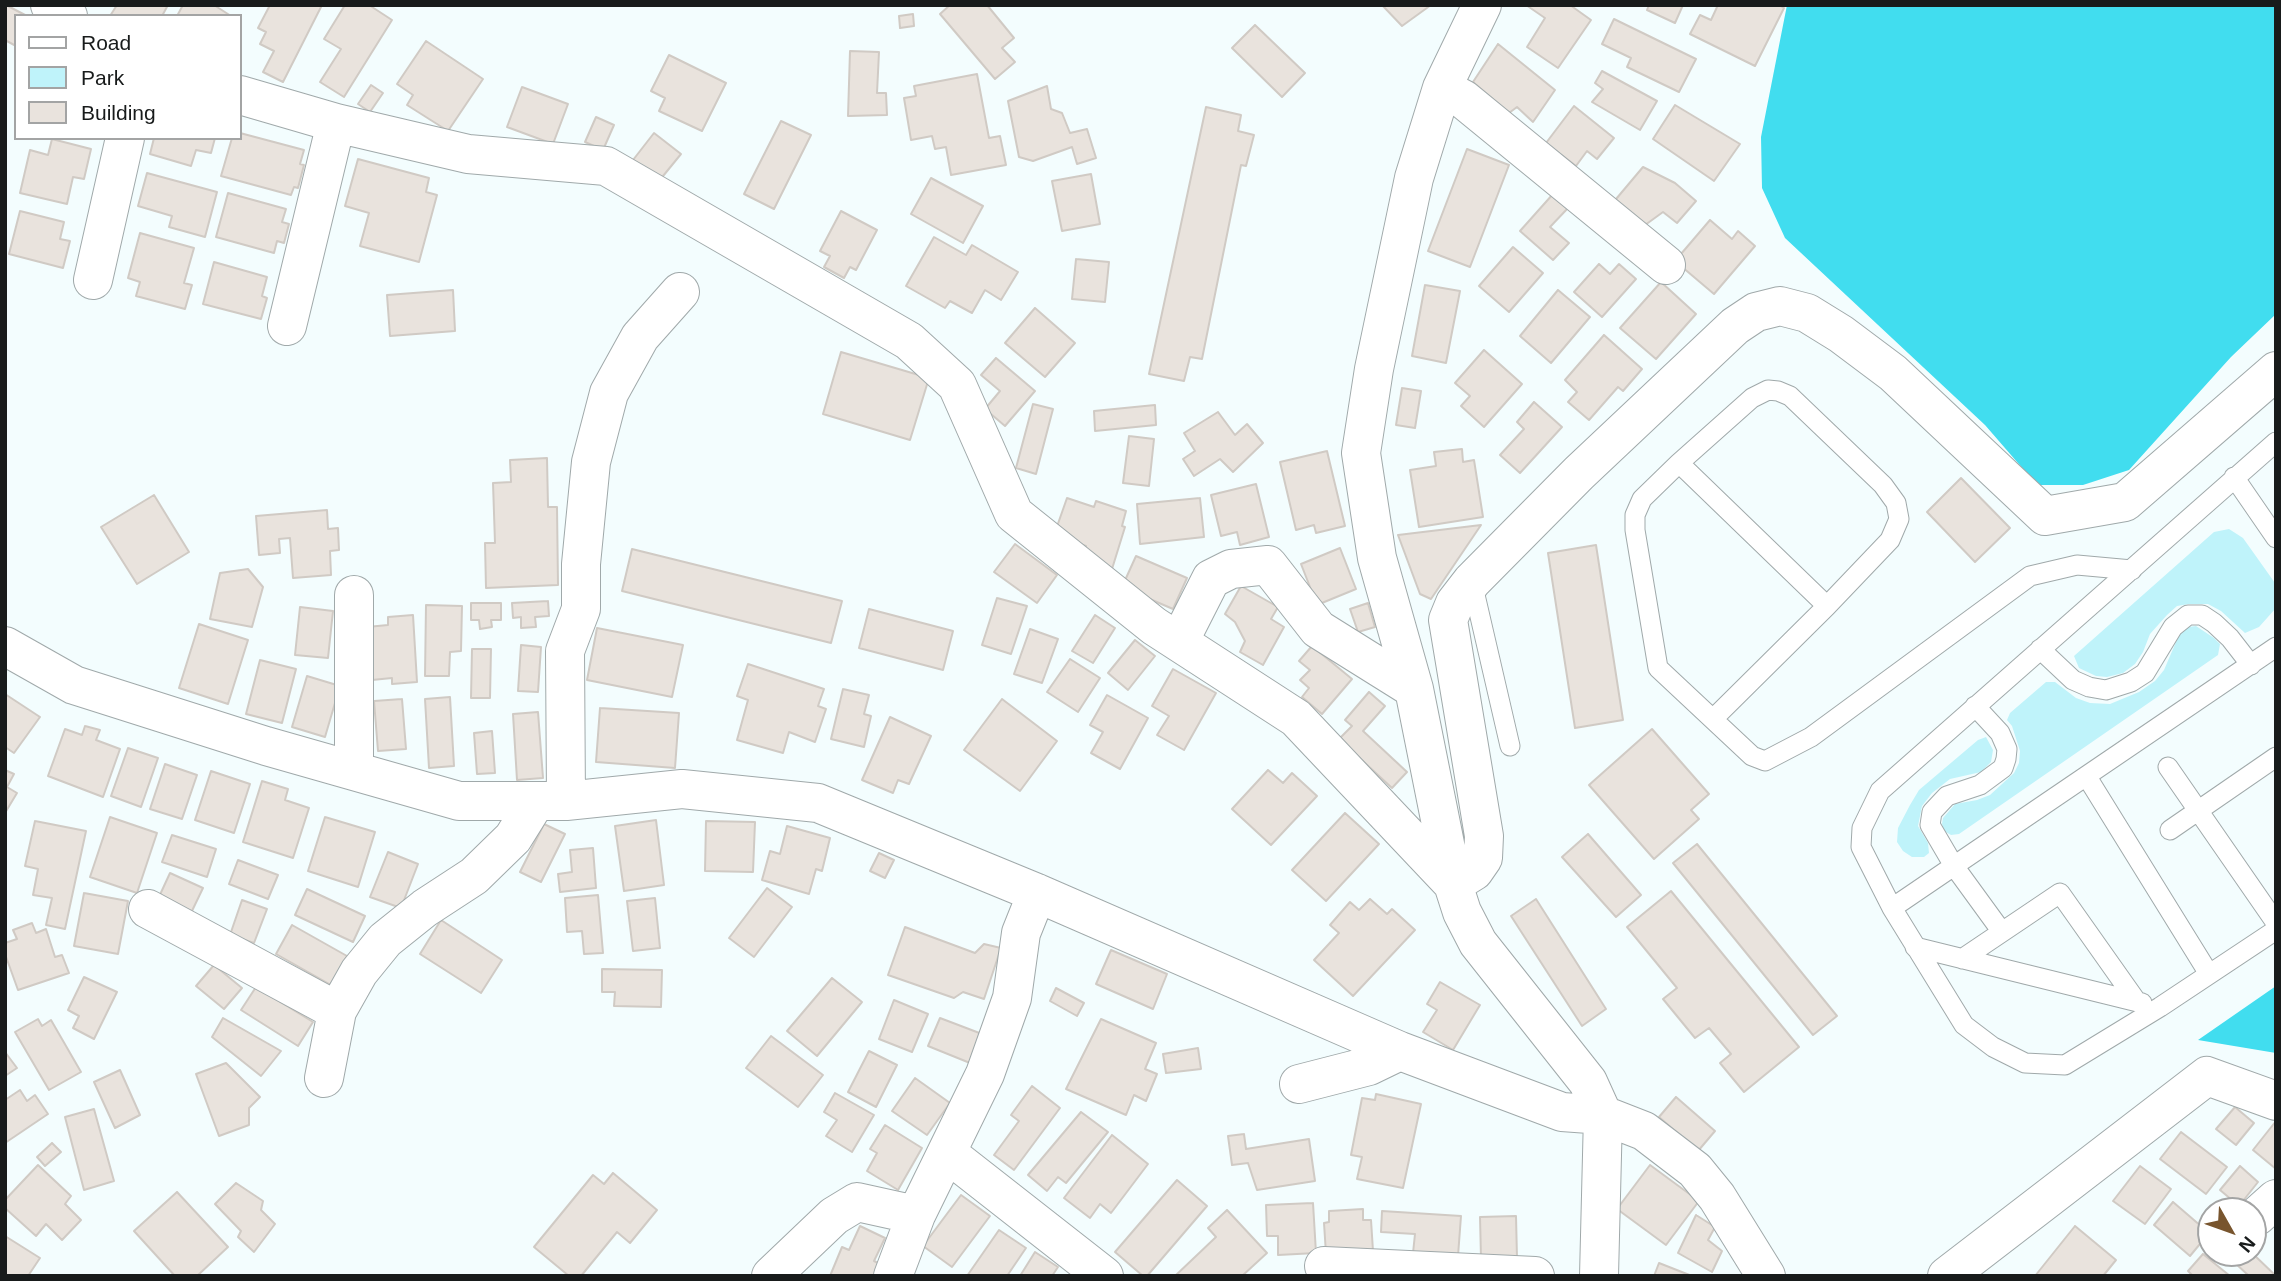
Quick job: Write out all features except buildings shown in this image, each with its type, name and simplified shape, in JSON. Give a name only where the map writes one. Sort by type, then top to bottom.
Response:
[{"type":"street","points":[[1474,10],[1443,88],[1414,178],[1374,369],[1361,453],[1377,558],[1414,689],[1453,884],[1462,912],[1478,943],[1588,1082],[1603,1115],[1599,1276]]},
{"type":"street","points":[[1443,88],[1463,99],[1666,265]]},
{"type":"street","points":[[242,96],[336,123],[468,154],[606,166],[909,341],[957,386],[1014,514],[1154,626],[1296,718],[1453,884]]},
{"type":"street","points":[[286,326],[336,123]]},
{"type":"street","points":[[93,280],[125,140]]},
{"type":"street","points":[[324,1079],[337,1011],[359,972],[385,940],[425,908],[474,876],[551,801],[565,651],[580,609],[581,564],[591,462],[609,393],[639,337],[680,292]]},
{"type":"street","points":[[1453,884],[1474,871],[1483,858],[1484,836],[1448,620],[1455,603],[1472,580],[1579,473],[1735,327],[1756,312],[1780,306],[1807,313],[1840,334],[1894,373],[2045,516],[2125,502],[2276,371]]},
{"type":"street","points":[[1179,642],[1211,579],[1231,569],[1268,565],[1318,629],[1414,689]]},
{"type":"street","points":[[354,595],[354,771]]},
{"type":"street","points":[[5,646],[74,685],[266,746],[459,801],[551,801],[682,789],[818,803],[1037,893],[1399,1051],[1562,1112],[1603,1115],[1644,1131],[1695,1170],[1717,1197],[1766,1276]]},
{"type":"street","points":[[893,1276],[916,1215],[985,1074],[1012,998],[1021,933],[1037,893]]},
{"type":"street","points":[[148,909],[337,1011]]},
{"type":"street","points":[[1299,1084],[1368,1066],[1399,1051]]},
{"type":"street","points":[[1947,1276],[2207,1076],[2276,1101]]},
{"type":"street","points":[[947,1153],[1104,1276]]},
{"type":"street","points":[[771,1276],[834,1216],[857,1202],[916,1215]]},
{"type":"street","points":[[1324,1266],[1535,1276]]},
{"type":"lane","points":[[1713,719],[1890,540],[1899,519],[1896,503],[1883,485],[1790,396],[1768,390],[1752,398],[1679,463],[1642,499],[1635,515],[1635,530],[1658,668],[1752,756],[1765,761],[1811,737],[2030,576],[2077,565],[2132,570]]},
{"type":"lane","points":[[2276,442],[1880,791],[1862,828],[1861,847],[1892,908],[1964,1025],[1993,1047],[2025,1063],[2065,1065],[2160,1007],[2276,930]]},
{"type":"lane","points":[[1679,463],[1827,606]]},
{"type":"lane","points":[[2234,477],[2276,538]]},
{"type":"lane","points":[[1472,580],[1510,746]]},
{"type":"lane","points":[[2040,649],[2073,680],[2106,690],[2131,682],[2145,673],[2173,627],[2188,615],[2202,615],[2230,638],[2251,665]]},
{"type":"lane","points":[[1892,908],[2274,652]]},
{"type":"lane","points":[[1975,706],[2000,733],[2007,749],[2007,759],[2003,768],[1980,786],[1958,790],[1947,796],[1932,812],[1930,825],[1954,866],[2002,932]]},
{"type":"lane","points":[[2170,830],[2273,765]]},
{"type":"lane","points":[[2168,767],[2276,923]]},
{"type":"lane","points":[[2087,777],[2209,974]]},
{"type":"lane","points":[[1962,958],[2060,892],[2137,1002]]},
{"type":"lane","points":[[1915,947],[2160,1007]]},
{"type":"green space","points":[[2229,529],[2243,538],[2275,583],[2276,608],[2259,627],[2245,633],[2221,611],[2208,604],[2177,606],[2150,634],[2135,664],[2123,673],[2107,677],[2096,676],[2079,668],[2074,656],[2214,532]]},
{"type":"green space","points":[[2196,626],[2220,644],[2218,655],[1959,834],[1951,835],[1944,831],[1943,818],[1955,804],[1990,795],[2014,773],[2019,763],[2020,751],[2012,726],[2007,720],[2010,713],[2046,682],[2055,682],[2076,698],[2090,703],[2110,704],[2139,692],[2155,681],[2164,670],[2179,635],[2188,627]]},
{"type":"green space","points":[[1986,737],[1993,750],[1991,762],[1981,772],[1950,779],[1932,793],[1922,806],[1918,826],[1928,843],[1929,853],[1924,857],[1912,857],[1903,851],[1897,842],[1898,828],[1919,790],[1978,740]]},
{"type":"shaded area","points":[[1787,5],[2276,5],[2276,314],[2231,357],[2129,470],[2083,485],[2037,485],[1985,425],[1785,238],[1762,188],[1761,137]]},
{"type":"shaded area","points":[[2276,986],[2276,1053],[2198,1040]]}]
